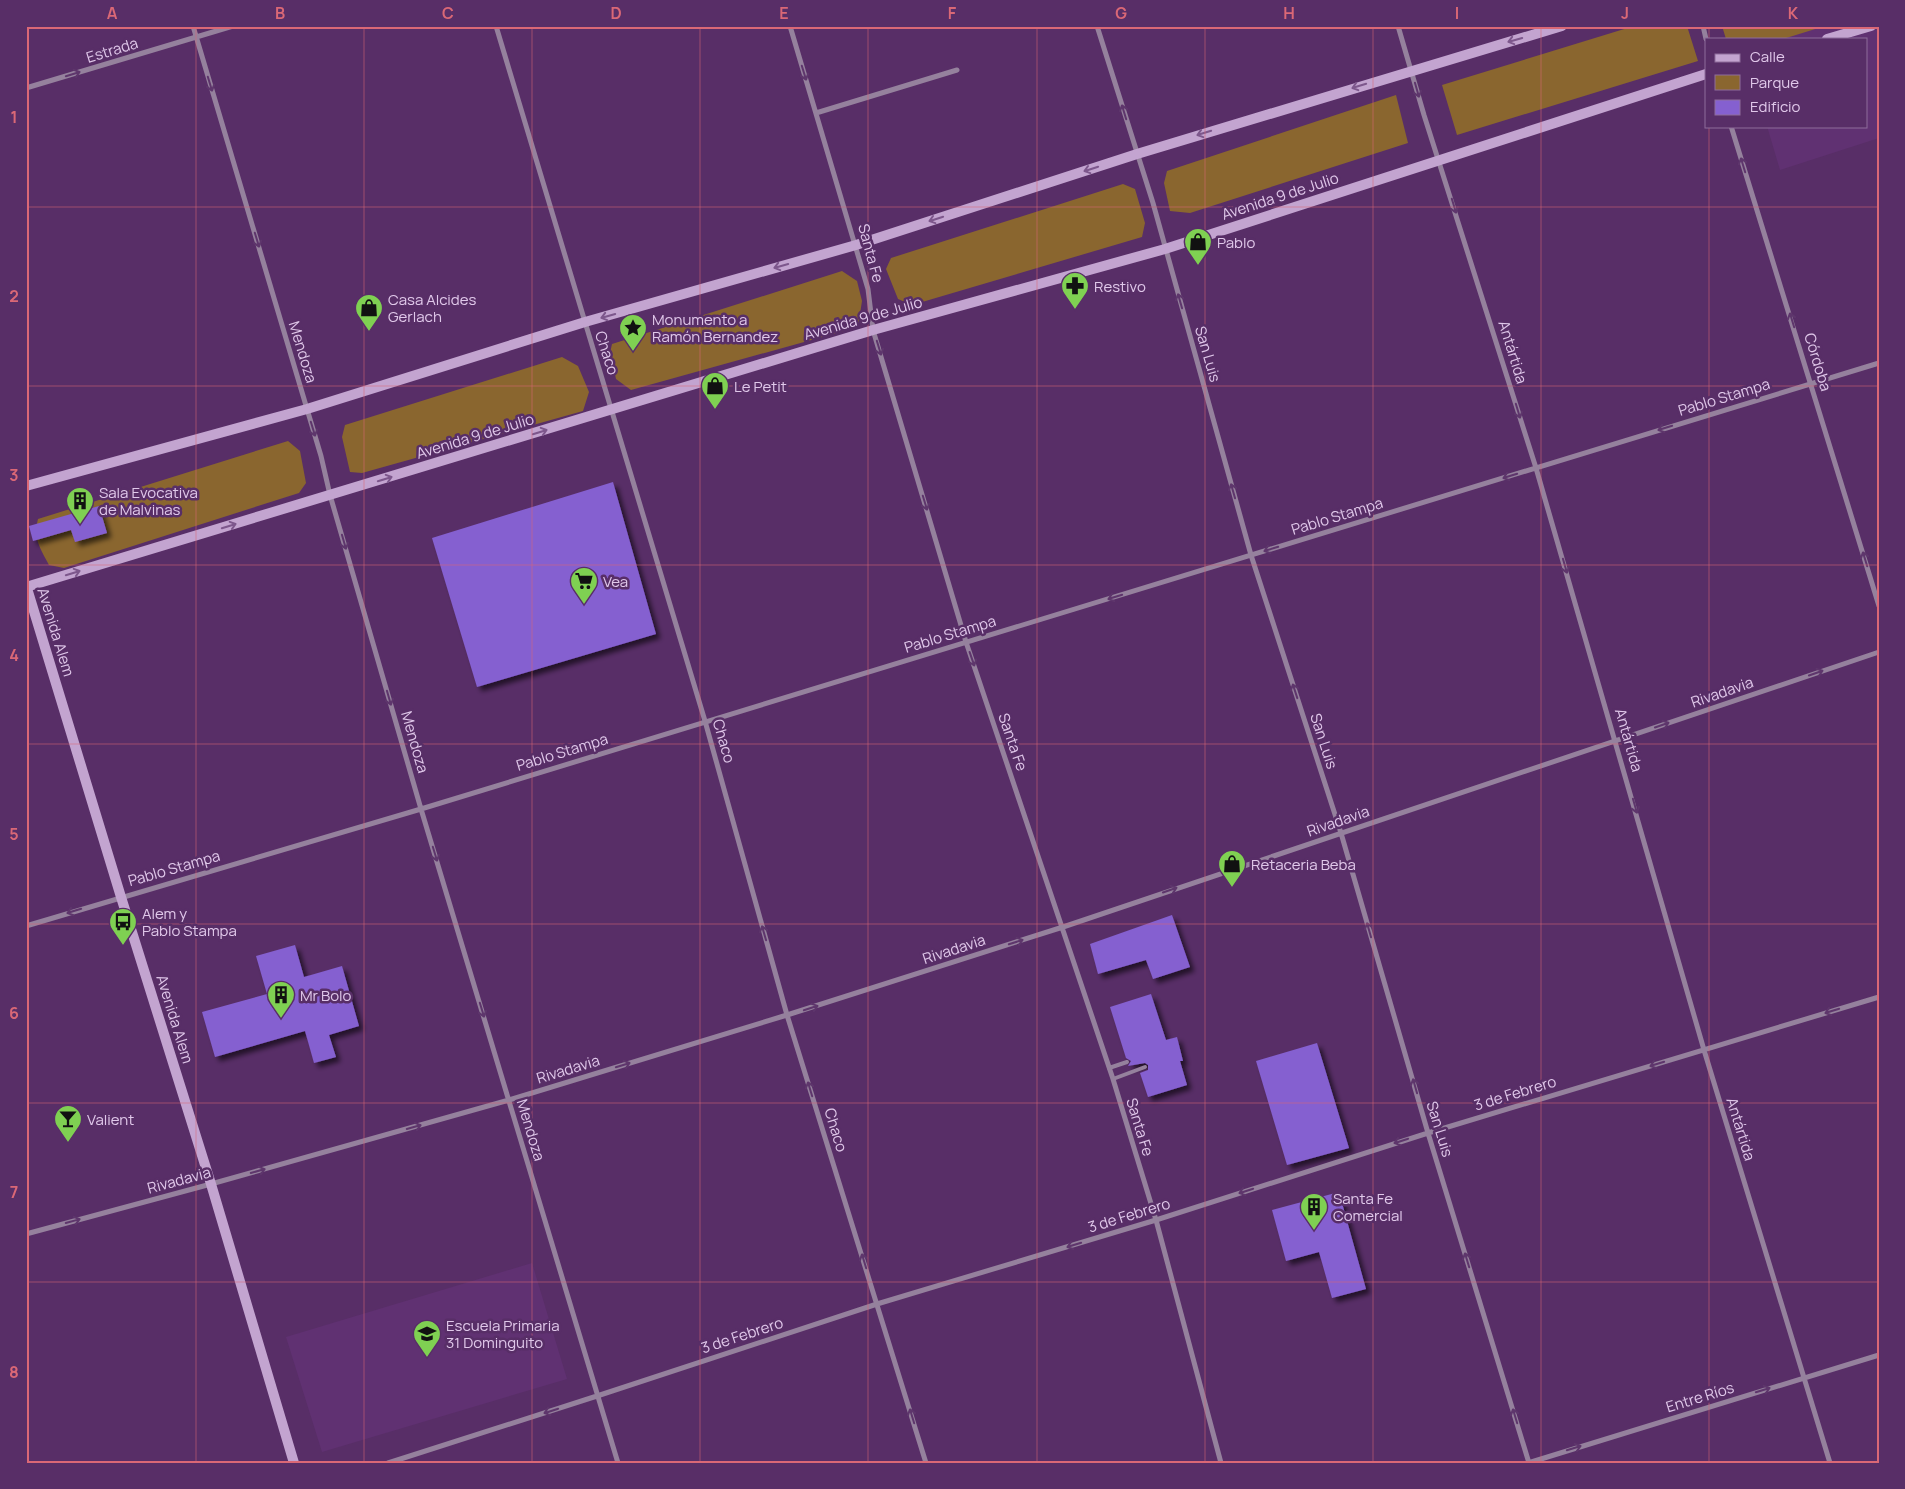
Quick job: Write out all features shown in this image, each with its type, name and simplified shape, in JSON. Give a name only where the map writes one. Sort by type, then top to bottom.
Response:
[{"type":"main road","points":[[26,486],[307,409],[584,322],[856,245],[1137,154],[1562,26]]},
{"type":"main road","points":[[1830,38],[1870,26]]},
{"type":"main road","name":"Avenida 9 de Julio","points":[[26,586],[330,496],[873,330],[1166,249],[1705,74]]},
{"type":"main road","name":"Avenida Alem","points":[[26,586],[211,1184],[294,1463]]},
{"type":"street","name":"Mendoza","points":[[193,26],[321,456],[330,496],[421,809],[618,1463]]},
{"type":"street","name":"Estrada","points":[[26,88],[233,26]]},
{"type":"street","name":"Chaco","points":[[496,26],[705,721],[787,1015],[926,1463]]},
{"type":"street","name":"Santa Fe","points":[[790,26],[856,245],[868,289],[873,330],[966,642],[1113,1079],[1156,1220],[1221,1463]]},
{"type":"street","name":"San Luis","points":[[1097,26],[1154,203],[1251,555],[1341,833],[1428,1133],[1529,1463]]},
{"type":"street","name":"Antártida","points":[[1398,26],[1536,468],[1704,1050],[1830,1463]]},
{"type":"street","points":[[816,113],[957,70]]},
{"type":"street","name":"Córdoba","points":[[1732,128],[1879,606]]},
{"type":"street","name":"Pablo Stampa","points":[[26,926],[421,809],[1879,362]]},
{"type":"street","name":"Rivadavia","points":[[26,1234],[509,1100],[787,1015],[1063,927],[1879,652]]},
{"type":"street","name":"3 de Febrero","points":[[388,1463],[877,1304],[1156,1220],[1428,1133],[1879,998]]},
{"type":"street","name":"Entre Ríos","points":[[1529,1463],[1879,1354]]},
{"type":"lane","points":[[1109,1068],[1127,1062]]},
{"type":"lane","points":[[1113,1079],[1145,1067]]},
{"type":"shaded area","points":[[1736,26],[1879,26],[1879,138],[1780,170],[1768,128],[1868,128],[1868,38],[1740,38]]},
{"type":"shaded area","name":"Escuela Primaria 31 Dominguito","points":[[532,1263],[567,1379],[322,1452],[286,1337]]},
{"type":"green space","points":[[1634,26],[1687,26],[1698,61],[1457,135],[1442,85]]},
{"type":"green space","points":[[1722,26],[1825,26],[1786,38],[1726,38]]},
{"type":"green space","points":[[1396,95],[1408,143],[1190,213],[1170,211],[1164,183],[1167,171]]},
{"type":"green space","points":[[1123,184],[1135,189],[1145,223],[1142,237],[912,305],[898,299],[886,269],[891,258]]},
{"type":"green space","points":[[842,271],[857,281],[862,301],[858,327],[631,390],[616,379],[610,353],[612,344]]},
{"type":"green space","points":[[562,357],[578,366],[589,392],[583,411],[362,473],[350,472],[342,437],[345,425]]},
{"type":"green space","points":[[288,441],[300,451],[306,483],[299,493],[64,568],[49,565],[40,548],[36,532],[38,519]]},
{"type":"building","points":[[613,482],[656,634],[477,687],[432,538]]},
{"type":"building","name":"Sala Evocativa de Malvinas","points":[[99,506],[107,533],[75,542],[71,530],[33,541],[29,526]]},
{"type":"building","points":[[1172,915],[1190,967],[1153,979],[1146,960],[1098,974],[1090,944]]},
{"type":"building","name":"Mr Bolo","points":[[295,945],[304,977],[342,966],[359,1026],[329,1035],[336,1057],[314,1063],[305,1031],[215,1057],[202,1012],[267,994],[256,956]]},
{"type":"building","points":[[1151,994],[1166,1040],[1177,1037],[1183,1061],[1180,1061],[1187,1085],[1148,1097],[1140,1073],[1148,1070],[1148,1065],[1145,1063],[1128,1066],[1131,1061],[1126,1058],[1110,1007]]},
{"type":"building","points":[[1317,1043],[1349,1148],[1287,1165],[1256,1061]]},
{"type":"building","name":"Santa Fe Comercial","points":[[1339,1192],[1366,1289],[1332,1298],[1319,1252],[1286,1261],[1272,1210]]},
{"type":"place","name":"Pablo","points":[[1198,266]]},
{"type":"place","name":"Restivo","points":[[1075,310]]},
{"type":"place","name":"Casa Alcides Gerlach","points":[[369,332]]},
{"type":"place","name":"Monumento a Ramón Bernandez","points":[[633,352]]},
{"type":"place","name":"Le Petit","points":[[715,410]]},
{"type":"place","name":"Sala Evocativa de Malvinas","points":[[80,525]]},
{"type":"place","name":"Vea","points":[[584,605]]},
{"type":"place","name":"Retaceria Beba","points":[[1232,888]]},
{"type":"place","name":"Alem y Pablo Stampa","points":[[123,946]]},
{"type":"place","name":"Mr Bolo","points":[[281,1019]]},
{"type":"place","name":"Valient","points":[[68,1143]]},
{"type":"place","name":"Santa Fe Comercial","points":[[1314,1231]]},
{"type":"place","name":"Escuela Primaria 31 Dominguito","points":[[427,1358]]}]
